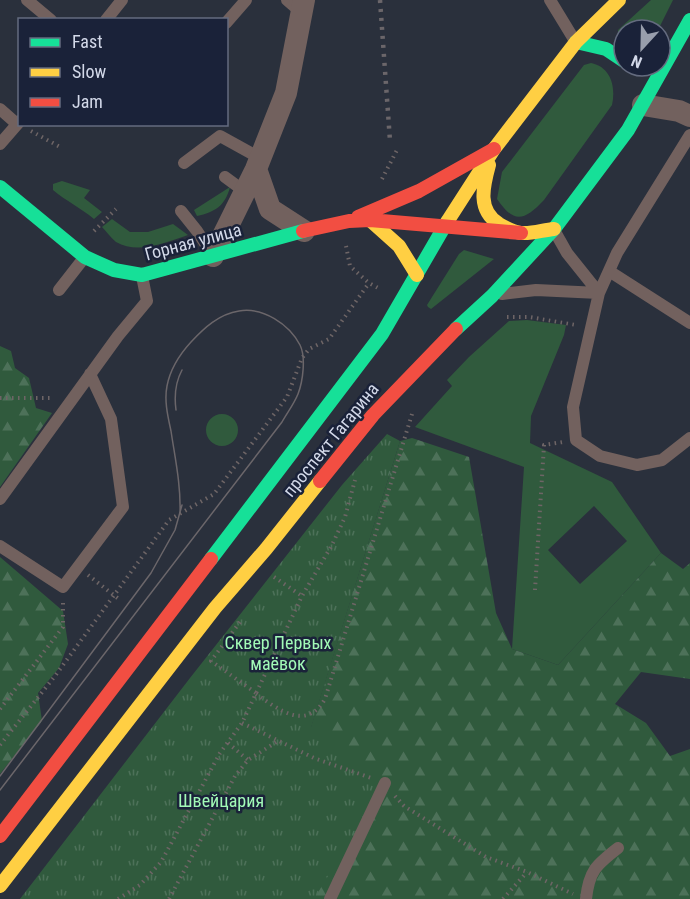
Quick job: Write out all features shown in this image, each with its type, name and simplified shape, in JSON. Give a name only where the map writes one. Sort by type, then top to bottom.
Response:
[{"type":"main road","name":"проспект Гагарина","points":[[0,836],[354,373],[382,334],[444,227],[494,149],[576,42],[620,0]]},
{"type":"main road","name":"проспект Гагарина","points":[[0,886],[215,608],[266,549],[373,415],[449,335],[492,296],[554,229],[628,130],[690,20]]},
{"type":"main road","points":[[576,42],[606,49],[612,53]]},
{"type":"main road","points":[[634,78],[643,105]]},
{"type":"main road","name":"проспект Гагарина","points":[[494,149],[483,185],[484,209],[493,221],[521,233]]},
{"type":"main road","name":"Горная улица","points":[[349,221],[419,191],[494,149]]},
{"type":"main road","name":"Горная улица","points":[[1,188],[85,257],[114,270],[142,275],[349,221],[370,220],[521,233],[554,229]]},
{"type":"main road","points":[[370,220],[399,246],[417,275]]},
{"type":"street","points":[[213,256],[258,163],[286,93],[298,4]]},
{"type":"street","points":[[643,105],[679,111],[690,116]]},
{"type":"street","points":[[258,163],[270,209],[304,231]]},
{"type":"lane","points":[[27,0],[49,18]]},
{"type":"lane","points":[[108,18],[122,0]]},
{"type":"lane","points":[[228,21],[246,0]]},
{"type":"lane","points":[[550,0],[576,42]]},
{"type":"lane","points":[[0,109],[18,122],[0,144]]},
{"type":"lane","points":[[690,135],[617,253],[599,292],[573,407],[576,440],[600,456],[637,465],[662,460],[690,438]]},
{"type":"lane","points":[[184,164],[220,136],[258,163]]},
{"type":"lane","points":[[225,177],[244,191]]},
{"type":"lane","points":[[181,211],[213,256]]},
{"type":"lane","points":[[554,229],[567,253],[599,292]]},
{"type":"lane","points":[[59,290],[85,257]]},
{"type":"lane","points":[[609,272],[690,322]]},
{"type":"lane","points":[[0,499],[72,399],[147,301],[142,275]]},
{"type":"lane","points":[[492,296],[536,290],[599,292]]},
{"type":"lane","points":[[0,546],[63,587],[123,507],[111,419],[90,375]]},
{"type":"lane","points":[[330,899],[385,783]]},
{"type":"lane","points":[[584,899],[588,880],[600,862],[618,848]]},
{"type":"path","points":[[25,126],[60,147]]},
{"type":"path","points":[[381,182],[397,150]]},
{"type":"path","points":[[93,231],[116,209]]},
{"type":"path","points":[[0,745],[55,676],[169,520],[214,494],[287,397],[302,358],[309,349],[329,339],[369,283]]},
{"type":"path","points":[[506,318],[550,320],[591,329]]},
{"type":"path","points":[[0,398],[72,399]]},
{"type":"path","points":[[246,614],[211,661],[282,712],[303,716],[311,714],[326,699],[412,414]]},
{"type":"path","points":[[535,590],[544,445],[576,440]]},
{"type":"path","points":[[118,899],[140,885],[161,862],[220,753],[242,723],[302,596],[332,545],[345,517],[357,470]]},
{"type":"path","points":[[78,567],[120,600]]},
{"type":"path","points":[[267,585],[274,576],[302,596]]},
{"type":"path","points":[[0,709],[63,627],[63,587]]},
{"type":"path","points":[[242,723],[314,758],[385,783],[404,806],[486,857],[527,872],[584,899]]},
{"type":"path","points":[[169,899],[235,776],[248,760],[279,741]]},
{"type":"path","points":[[228,743],[248,760]]},
{"type":"path","points":[[502,899],[527,872]]},
{"type":"green space","points":[[651,0],[673,0],[664,18],[631,18]]},
{"type":"green space","points":[[591,63],[603,69],[610,79],[613,91],[612,105],[544,200],[525,216],[514,216],[497,199],[502,172],[584,65]]},
{"type":"green space","points":[[62,181],[90,190],[84,198],[102,212],[94,219],[53,190],[53,184]]},
{"type":"green space","points":[[230,187],[225,199],[218,207],[197,216],[194,210]]},
{"type":"green space","points":[[112,219],[130,232],[148,232],[173,224],[188,235],[152,246],[125,246],[116,242],[102,227]]},
{"type":"green space","points":[[464,250],[494,259],[431,309],[427,305],[459,254]]},
{"type":"green space","points":[[527,320],[566,325],[531,416],[530,443],[612,482],[661,553],[558,665],[512,649],[524,467],[415,427],[452,386],[447,380],[509,321]],"holes":[[[594,506],[627,541],[580,584],[548,550]]]},
{"type":"green space","points":[[0,346],[11,351],[15,368],[29,378],[36,408],[52,413],[0,487]]},
{"type":"green space","points":[[222,414],[234,418],[238,430],[234,442],[222,446],[210,442],[206,430],[210,418]]},
{"type":"green space","name":"Швейцария","points":[[387,434],[400,441],[311,728],[385,783],[314,899],[20,899],[342,485]]},
{"type":"green space","points":[[412,438],[469,457],[496,613],[512,649],[558,665],[661,553],[683,569],[690,563],[690,679],[641,672],[615,704],[646,723],[670,756],[690,749],[690,899],[20,899],[311,727],[400,441]]},
{"type":"green space","points":[[0,557],[63,611],[68,644],[59,668],[38,693],[42,721],[0,774]]},
{"type":"tram line","points":[[0,790],[282,422],[295,401],[302,376],[302,350],[289,330],[266,314],[248,310],[218,318],[187,347],[170,374],[166,403],[180,492],[180,513]]},
{"type":"tram line","points":[[176,410],[176,389],[182,370]]},
{"type":"tram line","points":[[0,776],[151,573],[175,530],[182,505]]},
{"type":"railway","points":[[380,0],[390,141]]},
{"type":"traffic: fast","points":[[456,329],[492,296],[554,229],[628,130],[690,20]]},
{"type":"traffic: fast","points":[[576,42],[606,49],[612,53]]},
{"type":"traffic: fast","points":[[0,187],[85,257],[114,270],[142,275],[303,231]]},
{"type":"traffic: fast","points":[[211,559],[382,334],[447,222]]},
{"type":"traffic: slow","points":[[447,222],[494,149],[576,42],[619,0]]},
{"type":"traffic: slow","points":[[489,165],[484,198],[487,212],[492,218],[515,232],[554,229]]},
{"type":"traffic: slow","points":[[370,220],[399,246],[417,275]]},
{"type":"traffic: slow","points":[[0,886],[215,608],[320,481]]},
{"type":"traffic: jam","points":[[358,217],[419,191],[494,149]]},
{"type":"traffic: jam","points":[[303,231],[349,221],[370,220],[521,233]]},
{"type":"traffic: jam","points":[[320,481],[373,415],[456,329]]},
{"type":"traffic: jam","points":[[0,836],[211,559]]},
{"type":"park label","name":"Сквер Первых маёвок","points":[[278,653]]}]
